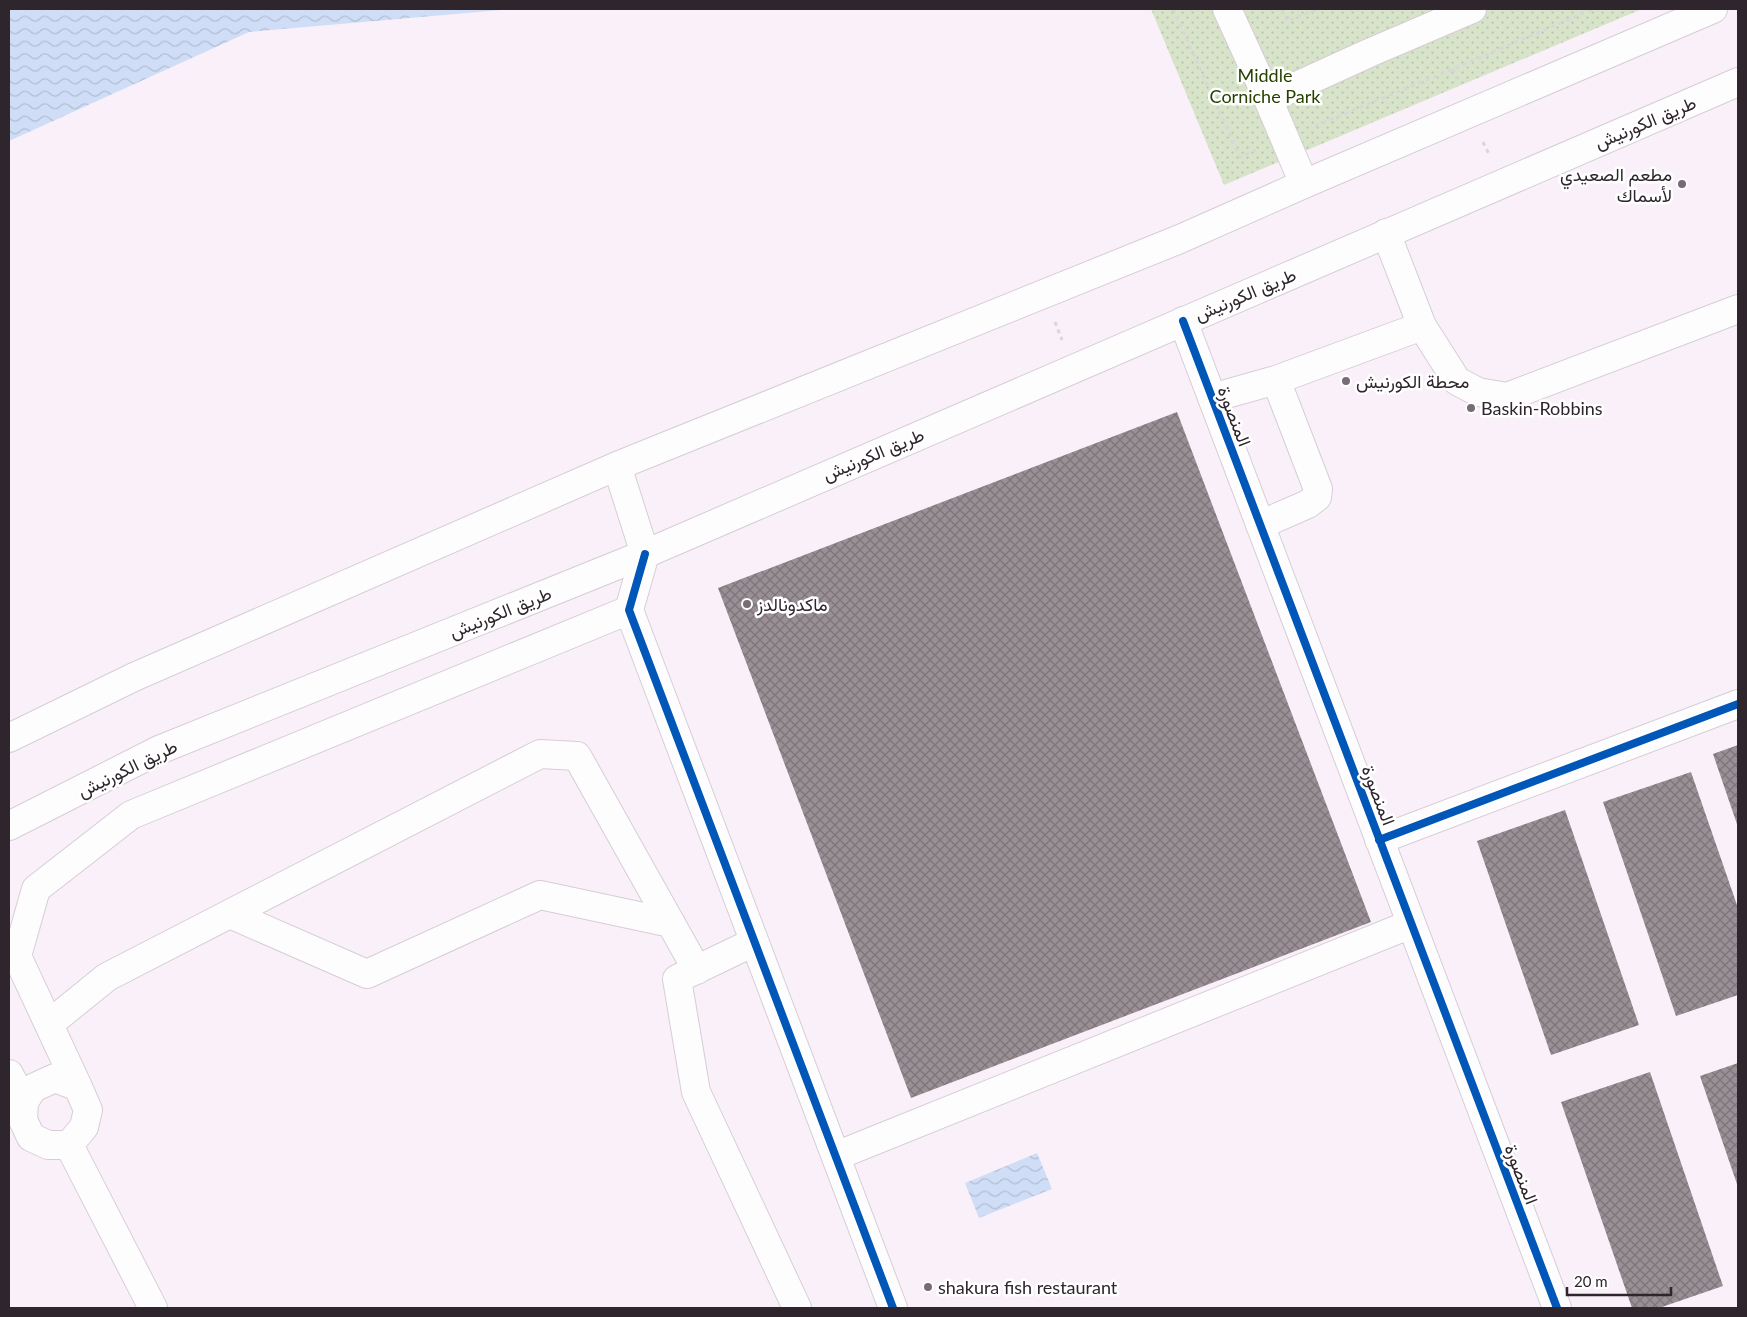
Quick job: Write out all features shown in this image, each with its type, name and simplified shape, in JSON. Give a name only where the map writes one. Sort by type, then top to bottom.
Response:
[{"type":"main road","points":[[1227,9],[1304,184]]},
{"type":"main road","points":[[1268,99],[1472,9]]},
{"type":"main road","points":[[9,738],[134,677],[616,466],[1180,239],[1712,9]]},
{"type":"main road","name":"طريق الكورنيش","points":[[9,826],[159,750],[645,554],[1386,233],[1738,84]]},
{"type":"main road","points":[[1386,233],[1422,326],[1458,380],[1478,392],[1506,397],[1738,309]]},
{"type":"main road","name":"المنصورة","points":[[1183,321],[1557,1308]]},
{"type":"main road","points":[[1212,398],[1276,380],[1422,326]]},
{"type":"main road","points":[[1260,524],[1308,504],[1317,497],[1318,489],[1276,380]]},
{"type":"main road","points":[[616,466],[645,554],[629,610],[893,1308]]},
{"type":"main road","points":[[69,1145],[84,1127],[88,1110],[17,956],[36,889],[131,815],[629,610]]},
{"type":"main road","points":[[1380,840],[1738,704]]},
{"type":"main road","points":[[49,1024],[107,977],[540,754],[577,756],[697,970]]},
{"type":"main road","points":[[230,914],[367,974],[540,894],[671,923]]},
{"type":"main road","points":[[836,1156],[1411,924]]},
{"type":"main road","points":[[754,942],[676,979],[696,1092],[796,1308]]},
{"type":"main road","points":[[9,1074],[24,1102]]},
{"type":"main road","points":[[69,1145],[48,1145],[31,1137],[23,1120],[24,1102],[33,1088],[55,1078],[78,1087]]},
{"type":"main road","points":[[69,1145],[153,1308]]},
{"type":"path","points":[[1173,9],[1240,157],[1593,9]]},
{"type":"path","points":[[1282,9],[1287,21],[1318,9]]},
{"type":"path","points":[[1043,295],[1074,368]]},
{"type":"green space","name":"Middle Corniche Park","points":[[1151,9],[1642,9],[1224,185]]},
{"type":"water","points":[[9,9],[513,9],[249,32],[9,141]]},
{"type":"water","points":[[1037,1153],[1052,1189],[979,1218],[965,1183]]},
{"type":"building","points":[[1177,412],[1371,922],[911,1098],[718,588]]},
{"type":"building","points":[[1738,745],[1738,827],[1713,754]]},
{"type":"building","points":[[1691,772],[1738,908],[1738,995],[1676,1016],[1603,802]]},
{"type":"building","points":[[1565,810],[1639,1025],[1551,1055],[1477,841]]},
{"type":"building","points":[[1738,1063],[1738,1187],[1700,1076]]},
{"type":"building","points":[[1650,1072],[1723,1286],[1659,1308],[1632,1308],[1561,1102]]},
{"type":"cycle path","points":[[1183,321],[1557,1308]]},
{"type":"cycle path","points":[[645,554],[629,610],[893,1308]]},
{"type":"cycle path","points":[[1379,840],[1738,704]]},
{"type":"place","name":"مطعم الصعيدي لأسماك","points":[[1682,184]]},
{"type":"place","name":"محطة الكورنيش","points":[[1346,381]]},
{"type":"place","name":"Baskin-Robbins","points":[[1471,408]]},
{"type":"place","name":"ماكدونالدز","points":[[747,604]]},
{"type":"place","name":"shakura fish restaurant","points":[[928,1287]]}]
